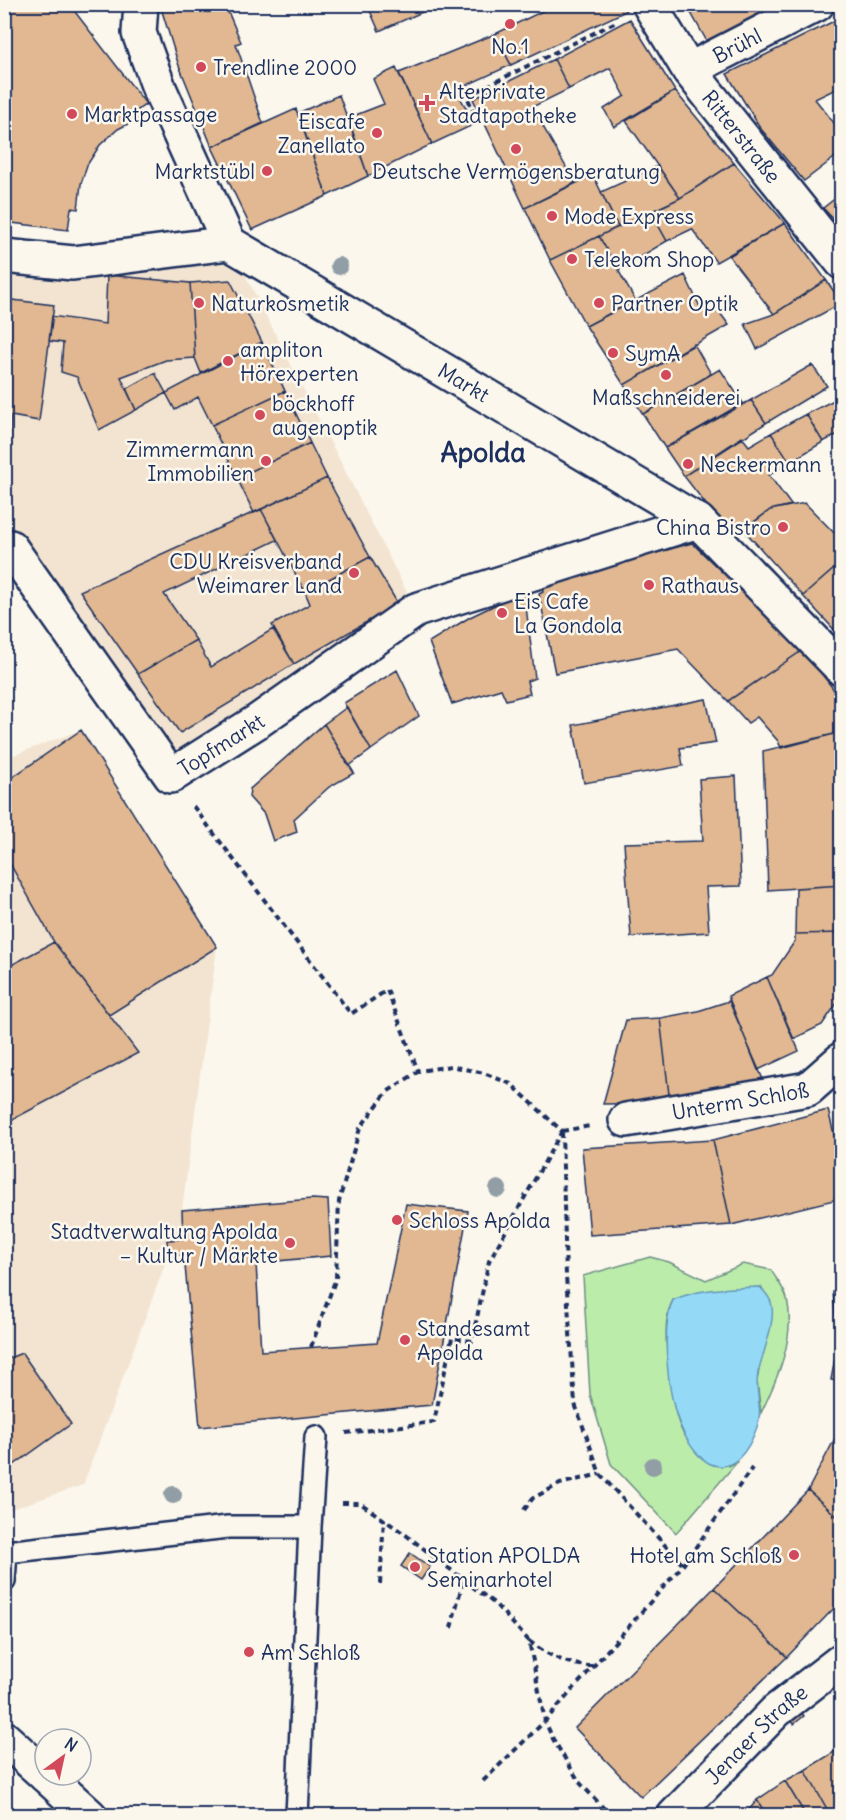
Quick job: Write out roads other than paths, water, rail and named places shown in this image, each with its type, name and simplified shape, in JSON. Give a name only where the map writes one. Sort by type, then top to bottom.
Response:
[{"type":"street","points":[[4,256],[73,263],[229,243],[159,88],[139,33],[141,4]]},
{"type":"street","name":"Brühl","points":[[689,70],[817,4]]},
{"type":"street","name":"Ritterstraße","points":[[649,5],[689,70],[842,262]]},
{"type":"street","name":"Markt","points":[[229,243],[698,520],[842,669]]},
{"type":"street","name":"Topfmarkt","points":[[4,548],[10,547],[171,776],[258,721],[416,610],[698,520]]},
{"type":"street","name":"Unterm Schloß","points":[[626,1120],[808,1089],[842,1059]]},
{"type":"street","name":"Jenaer Straße","points":[[674,1815],[776,1711],[842,1660]]},
{"type":"street","points":[[4,1738],[33,1764]]},
{"type":"street","points":[[58,1787],[90,1815]]},
{"type":"lane","points":[[297,1815],[316,1437]]},
{"type":"lane","points":[[4,1581],[6,1552],[228,1527],[310,1527]]},
{"type":"water","points":[[760,1287],[770,1300],[772,1318],[757,1380],[759,1420],[749,1445],[739,1457],[729,1464],[719,1466],[708,1463],[698,1455],[680,1425],[672,1397],[667,1362],[669,1313],[673,1300],[683,1296],[716,1289]]},
{"type":"place","name":"No.1","points":[[510,24]]},
{"type":"place","name":"Trendline 2000","points":[[201,67]]},
{"type":"place","name":"Alte private Stadtapotheke","points":[[427,103]]},
{"type":"place","name":"Marktpassage","points":[[72,114]]},
{"type":"place","name":"Eiscafe Zanellato","points":[[377,133]]},
{"type":"place","name":"Deutsche Vermögensberatung","points":[[516,149]]},
{"type":"place","name":"Marktstübl","points":[[267,171]]},
{"type":"place","name":"Mode Express","points":[[552,216]]},
{"type":"place","name":"Telekom Shop","points":[[572,259]]},
{"type":"place","name":"Naturkosmetik","points":[[199,303]]},
{"type":"place","name":"Partner Optik","points":[[599,303]]},
{"type":"place","name":"SymA","points":[[613,353]]},
{"type":"place","name":"ampliton Hörexperten","points":[[228,361]]},
{"type":"place","name":"Maßschneiderei","points":[[666,375]]},
{"type":"place","name":"böckhoff augenoptik","points":[[260,415]]},
{"type":"place","name":"Zimmermann Immobilien","points":[[266,461]]},
{"type":"place","name":"Neckermann","points":[[688,464]]},
{"type":"place","name":"China Bistro","points":[[783,527]]},
{"type":"place","name":"CDU Kreisverband Weimarer Land","points":[[354,573]]},
{"type":"place","name":"Rathaus","points":[[649,585]]},
{"type":"place","name":"Eis Cafe La Gondola","points":[[502,613]]},
{"type":"place","name":"Schloss Apolda","points":[[397,1220]]},
{"type":"place","name":"Stadtverwaltung Apolda – Kultur / Märkte","points":[[290,1243]]},
{"type":"place","name":"Standesamt Apolda","points":[[405,1340]]},
{"type":"place","name":"Hotel am Schloß","points":[[794,1555]]},
{"type":"place","name":"Station APOLDA Seminarhotel","points":[[415,1567]]},
{"type":"place","name":"Am Schloß","points":[[249,1652]]},
{"type":"district","name":"Apolda","points":[[483,452]]}]
